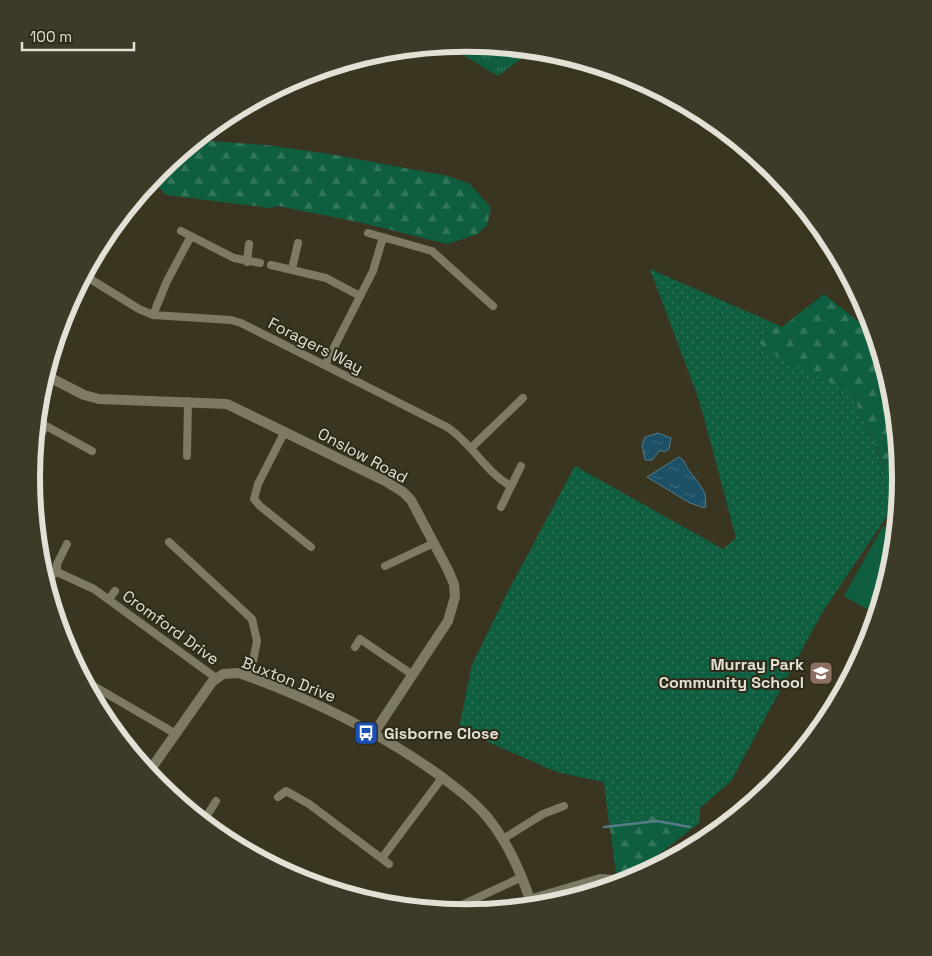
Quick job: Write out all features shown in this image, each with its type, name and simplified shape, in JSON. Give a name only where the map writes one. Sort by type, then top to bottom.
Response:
[{"type":"street","points":[[181,231],[234,258],[260,263]]},
{"type":"street","points":[[368,233],[432,251],[493,306]]},
{"type":"street","points":[[153,314],[167,281],[191,236]]},
{"type":"street","points":[[325,365],[373,271],[383,237]]},
{"type":"street","points":[[292,269],[298,243]]},
{"type":"street","points":[[247,262],[249,244]]},
{"type":"street","points":[[271,265],[326,278],[360,296]]},
{"type":"street","name":"Foragers Way","points":[[90,279],[140,309],[153,314],[231,320],[241,323],[447,427],[472,447],[497,476],[511,486]]},
{"type":"street","name":"Onslow Road","points":[[52,380],[77,392],[99,399],[227,404],[285,431],[403,492],[415,506],[451,576],[455,590],[454,602],[448,621],[374,733]]},
{"type":"street","points":[[472,447],[523,398]]},
{"type":"street","points":[[187,456],[183,446],[188,401]]},
{"type":"street","points":[[43,430],[45,426],[92,451]]},
{"type":"street","points":[[285,431],[258,484],[254,499],[260,506],[305,538],[310,547]]},
{"type":"street","points":[[501,507],[521,466]]},
{"type":"street","points":[[169,542],[252,619],[257,641],[250,676]]},
{"type":"street","points":[[389,561],[434,543]]},
{"type":"street","points":[[52,575],[57,572],[57,564],[67,544]]},
{"type":"street","name":"Cromford Drive","points":[[57,572],[94,589],[110,599],[216,678]]},
{"type":"street","name":"Cromford Drive","points":[[110,599],[115,591]]},
{"type":"street","points":[[354,647],[360,639],[413,675]]},
{"type":"street","name":"Buxton Drive","points":[[153,766],[216,678],[223,674],[235,672],[250,676],[335,713],[374,733],[442,778],[478,808],[503,839],[522,877],[530,899]]},
{"type":"street","points":[[99,690],[104,682]]},
{"type":"street","points":[[95,688],[176,734]]},
{"type":"street","points":[[382,858],[442,778]]},
{"type":"street","points":[[278,796],[286,792],[309,804],[389,864]]},
{"type":"street","points":[[207,816],[216,801]]},
{"type":"street","points":[[547,802],[550,811]]},
{"type":"street","points":[[503,839],[550,811],[564,806]]},
{"type":"street","points":[[464,904],[522,877]]},
{"type":"street","points":[[554,895],[600,878],[610,879]]},
{"type":"green space","points":[[458,52],[524,56],[498,76]]},
{"type":"green space","points":[[206,141],[266,145],[330,154],[448,176],[470,184],[491,208],[487,225],[478,234],[447,244],[363,223],[278,206],[270,208],[166,195],[157,185]]},
{"type":"green space","points":[[650,269],[771,322],[759,343],[777,356],[852,394],[885,469],[892,465],[890,511],[822,613],[731,781],[700,808],[699,823],[696,825],[651,816],[609,823],[604,782],[557,772],[459,729],[472,665],[505,597],[575,466],[723,549],[736,538],[700,403]]},
{"type":"green space","points":[[824,294],[864,326],[884,395],[892,466],[886,470],[852,394],[702,411],[698,398],[759,343],[771,322],[782,327]]},
{"type":"green space","points":[[883,526],[889,529],[884,561],[870,611],[844,596]]},
{"type":"green space","points":[[472,665],[700,808],[699,823],[648,863],[625,873],[616,873],[604,782],[557,772],[459,729]]},
{"type":"water","points":[[658,433],[671,438],[669,449],[664,452],[660,450],[652,460],[645,460],[642,445],[645,437]]},
{"type":"water","points":[[679,457],[684,461],[704,492],[705,508],[690,503],[647,477]]},
{"type":"waterway","points":[[604,827],[657,821],[690,827]]},
{"type":"place","name":"Murray Park Community School","points":[[821,673]]},
{"type":"place","name":"Gisborne Close","points":[[366,733]]}]
